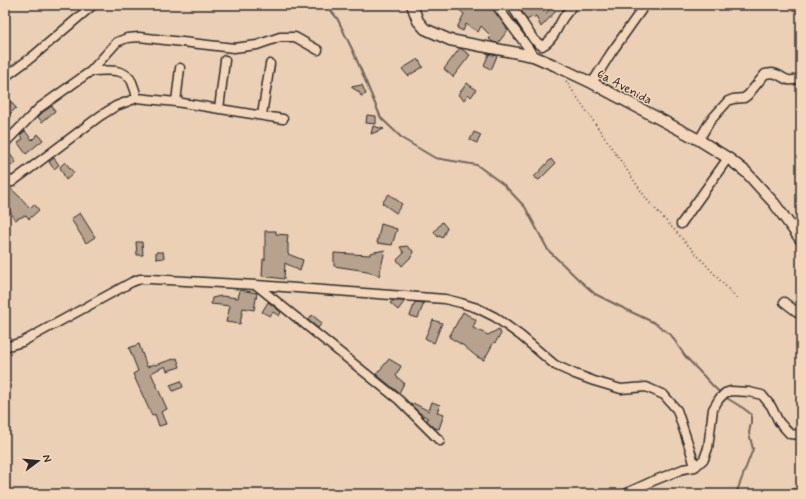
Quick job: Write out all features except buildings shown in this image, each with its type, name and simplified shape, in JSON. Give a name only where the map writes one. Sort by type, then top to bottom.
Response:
[{"type":"street","points":[[5,77],[32,57],[93,5]]},
{"type":"street","name":"6a Avenida","points":[[412,5],[418,21],[425,29],[450,40],[531,53],[592,83],[699,140],[728,158],[746,172],[774,202],[801,240]]},
{"type":"street","points":[[496,5],[531,53]]},
{"type":"street","points":[[511,5],[534,40],[542,46],[547,44],[573,5]]},
{"type":"street","points":[[592,83],[645,5]]},
{"type":"street","points":[[5,143],[39,108],[91,71],[117,42],[127,38],[139,37],[234,48],[256,45],[280,37],[295,37],[318,50]]},
{"type":"street","points":[[531,53],[534,40]]},
{"type":"street","points":[[219,108],[225,60]]},
{"type":"street","points":[[262,115],[270,64]]},
{"type":"street","points":[[176,102],[180,68]]},
{"type":"street","points":[[91,71],[119,71],[126,74],[132,82],[137,98]]},
{"type":"street","points":[[699,140],[710,121],[728,101],[744,98],[765,74],[771,73],[786,80],[801,77]]},
{"type":"street","points":[[5,177],[12,182],[100,116],[116,106],[137,98],[219,108],[283,119]]},
{"type":"street","points":[[682,224],[728,158]]},
{"type":"street","points":[[5,347],[22,342],[140,279],[256,285],[445,299],[477,308],[495,317],[521,336],[555,365],[575,374],[621,389],[646,388],[664,395],[677,410],[695,467]]},
{"type":"street","points":[[256,285],[399,400],[440,441]]},
{"type":"street","points":[[784,302],[801,315]]},
{"type":"street","points":[[626,494],[653,481],[684,469],[695,467],[704,459],[708,448],[713,408],[722,396],[732,391],[749,392],[762,395],[771,406],[778,422],[790,434],[801,435]]},
{"type":"path","points":[[565,79],[648,201],[738,300]]},
{"type":"waterway","points":[[326,5],[337,18],[353,51],[381,118],[403,139],[435,158],[477,165],[504,185],[525,207],[548,250],[577,278],[595,294],[655,323],[671,335],[685,356],[722,394]]},
{"type":"waterway","points":[[725,397],[751,414],[749,433],[753,449],[737,491],[740,494]]},
{"type":"waterway","points":[[779,494],[801,487]]}]
